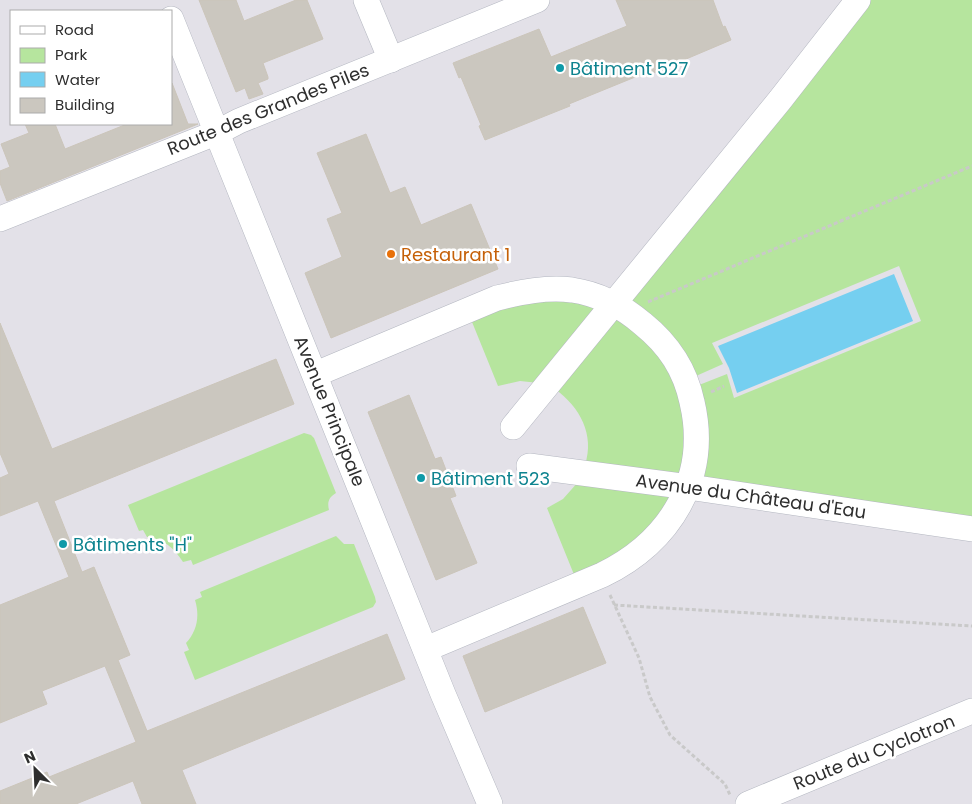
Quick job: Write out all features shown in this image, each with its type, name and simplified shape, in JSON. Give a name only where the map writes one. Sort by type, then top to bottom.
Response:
[{"type":"lane","points":[[366,0],[390,60]]},
{"type":"lane","name":"Route des Grandes Piles","points":[[0,219],[218,132],[239,121],[537,0]]},
{"type":"lane","points":[[513,427],[620,307],[858,0]]},
{"type":"lane","name":"Avenue Principale","points":[[172,21],[490,804]]},
{"type":"lane","points":[[316,374],[497,298],[522,291],[571,290],[587,293],[620,307],[657,335],[671,352],[686,382],[697,428],[696,458],[681,504],[670,520],[642,551],[602,576],[426,649]]},
{"type":"lane","name":"Avenue du Château d'Eau","points":[[529,466],[688,487],[972,529]]},
{"type":"lane","name":"Route du Cyclotron","points":[[740,801],[972,711]]},
{"type":"path","points":[[620,307],[972,166]]},
{"type":"path","points":[[602,576],[639,658],[650,697],[670,735],[726,784],[740,801]]},
{"type":"path","points":[[614,605],[972,626]]},
{"type":"shaded area","points":[[0,0],[972,0],[972,804],[0,804]]},
{"type":"green space","points":[[863,0],[972,0],[972,520],[702,483],[707,422],[706,410],[699,385],[727,374],[734,398],[921,321],[899,266],[712,343],[723,364],[696,376],[628,301]]},
{"type":"green space","points":[[536,297],[599,306],[539,383],[520,381],[498,386],[470,317]]},
{"type":"green space","points":[[615,313],[651,342],[685,402],[682,480],[585,465],[588,443],[583,422],[572,404],[555,389]]},
{"type":"green space","points":[[304,433],[314,438],[336,493],[329,500],[329,510],[193,565],[191,560],[183,562],[172,548],[163,542],[147,537],[143,530],[139,531],[128,505]]},
{"type":"green space","points":[[579,481],[676,495],[649,534],[575,577],[547,508],[563,499]]},
{"type":"green space","points":[[336,536],[344,544],[354,544],[375,597],[376,602],[373,607],[195,680],[184,652],[189,650],[186,643],[195,628],[197,612],[195,600],[202,597],[200,592]]},
{"type":"water","points":[[894,274],[913,321],[737,393],[729,368],[718,346]]},
{"type":"building","points":[[199,0],[236,0],[244,21],[296,0],[307,0],[323,39],[263,63],[268,79],[258,83],[263,94],[249,99],[245,88],[236,92]]},
{"type":"building","name":"Bâtiment 527","points":[[616,0],[713,0],[723,27],[725,26],[731,40],[646,76],[645,73],[485,140],[479,126],[481,125],[461,77],[459,78],[453,63],[539,29],[551,57],[627,26]]},
{"type":"building","points":[[172,83],[188,124],[198,124],[7,201],[0,183],[0,171],[10,167],[1,144],[29,133],[25,125],[55,125],[65,149],[125,125],[172,125]]},
{"type":"building","points":[[366,134],[390,193],[405,187],[421,225],[471,204],[498,269],[331,338],[305,273],[342,257],[327,219],[342,213],[317,153]]},
{"type":"building","name":"Bâtiments \"H\"","points":[[0,323],[52,449],[276,359],[294,404],[54,501],[82,572],[94,567],[130,655],[118,660],[147,731],[387,634],[405,679],[182,770],[196,804],[142,804],[133,781],[76,804],[0,804],[0,791],[47,772],[49,777],[136,742],[105,666],[42,691],[47,704],[0,723],[0,605],[69,577],[38,501],[0,516],[0,478],[9,474],[0,453]]},
{"type":"building","name":"Bâtiment 523","points":[[409,395],[435,459],[441,457],[456,496],[450,498],[477,563],[436,580],[368,412]]},
{"type":"building","points":[[583,607],[606,663],[485,712],[463,656]]},
{"type":"place","name":"Bâtiment 527","points":[[560,68]]},
{"type":"place","name":"Restaurant 1","points":[[391,254]]},
{"type":"place","name":"Bâtiment 523","points":[[421,478]]},
{"type":"place","name":"Bâtiments \"H\"","points":[[63,544]]}]
